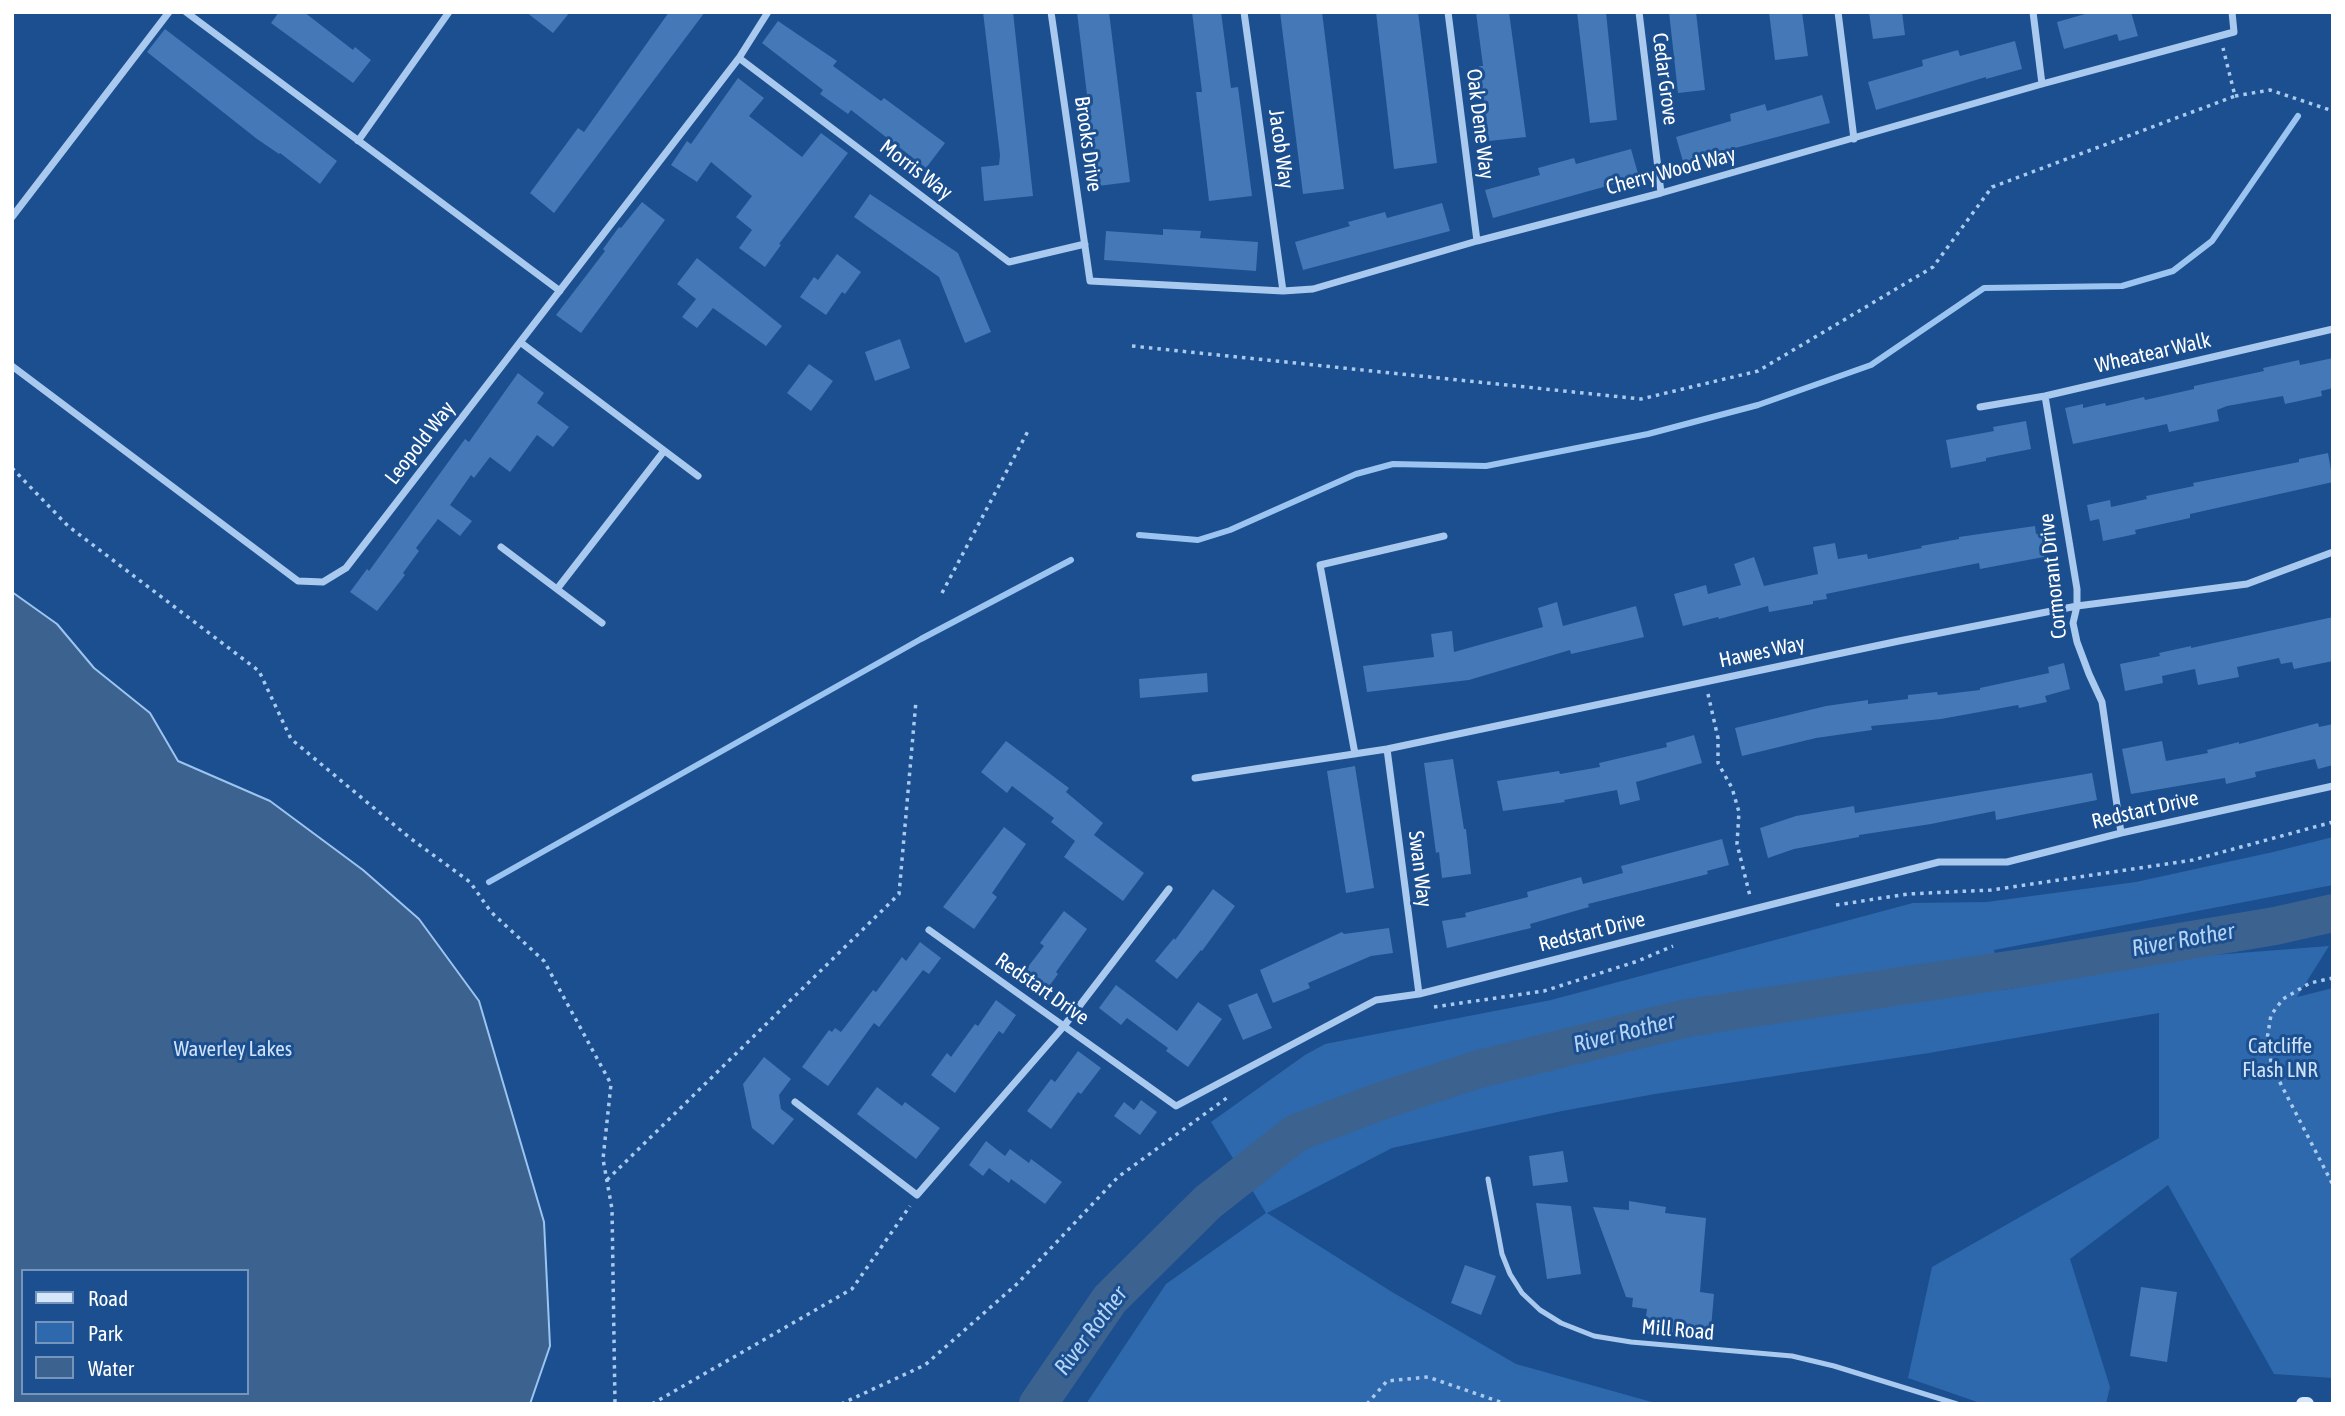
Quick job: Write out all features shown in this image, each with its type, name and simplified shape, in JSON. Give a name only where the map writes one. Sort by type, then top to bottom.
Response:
[{"type":"street","points":[[12,217],[169,12]]},
{"type":"street","points":[[186,12],[559,291]]},
{"type":"street","points":[[358,141],[449,12]]},
{"type":"street","name":"Leopold Way","points":[[12,366],[298,581],[323,582],[346,568],[739,58],[768,12]]},
{"type":"street","name":"Brooks Drive","points":[[1051,12],[1090,281]]},
{"type":"street","name":"Jacob Way","points":[[1244,12],[1283,291]]},
{"type":"street","name":"Oak Dene Way","points":[[1448,12],[1477,241]]},
{"type":"street","name":"Cedar Grove","points":[[1639,12],[1661,193]]},
{"type":"street","points":[[1838,12],[1854,139]]},
{"type":"street","points":[[2033,12],[2042,83]]},
{"type":"street","points":[[2220,36],[2234,32],[2231,12]]},
{"type":"street","name":"Cherry Wood Way","points":[[1090,281],[1283,291],[1313,289],[1477,241],[1854,139],[2042,83],[2220,36]]},
{"type":"street","name":"Morris Way","points":[[739,58],[1009,262],[1085,243]]},
{"type":"street","name":"Wheatear Walk","points":[[1980,407],[2045,396],[2333,329]]},
{"type":"street","points":[[520,342],[698,476]]},
{"type":"street","name":"Cormorant Drive","points":[[2045,396],[2077,589],[2073,623],[2077,642],[2102,702],[2121,833]]},
{"type":"street","points":[[557,589],[664,451]]},
{"type":"street","points":[[1354,754],[1320,565],[1444,536]]},
{"type":"street","points":[[501,547],[602,623]]},
{"type":"street","name":"Hawes Way","points":[[1195,778],[1387,749],[1899,640],[2077,606],[2247,584],[2333,552]]},
{"type":"street","name":"Swan Way","points":[[1387,749],[1419,994]]},
{"type":"street","name":"Redstart Drive","points":[[929,930],[1176,1106],[1376,1000],[1419,994],[1939,862],[2007,862],[2121,833],[2333,786]]},
{"type":"street","points":[[795,1102],[917,1195],[1064,1026],[1169,889]]},
{"type":"lane","name":"Mill Road","points":[[1488,1179],[1502,1254],[1510,1274],[1522,1293],[1561,1323],[1594,1336],[1631,1342],[1792,1356],[1834,1366],[1956,1404]]},
{"type":"path","points":[[2220,36],[2235,96]]},
{"type":"path","points":[[1132,346],[1642,399],[1758,371],[1933,267],[1992,187],[2235,96],[2270,90],[2333,111]]},
{"type":"path","points":[[942,593],[1028,432]]},
{"type":"path","points":[[12,468],[68,526],[259,671],[291,739],[410,838],[470,882],[491,912],[544,961],[611,1084],[603,1159],[612,1209],[615,1404]]},
{"type":"path","points":[[1706,681],[1718,738],[1718,762],[1732,788],[1739,812],[1737,844],[1753,909]]},
{"type":"path","points":[[607,1180],[899,894],[916,701]]},
{"type":"path","points":[[1830,906],[1908,894],[1991,890],[2193,860],[2333,822]]},
{"type":"path","points":[[1434,1007],[1544,991],[1638,961],[1683,942]]},
{"type":"path","points":[[2333,978],[2311,983],[2283,999],[2271,1014],[2267,1039],[2272,1067],[2333,1185]]},
{"type":"path","points":[[842,1404],[925,1365],[1018,1283],[1118,1177],[1230,1096]]},
{"type":"path","points":[[652,1404],[852,1289],[917,1195]]},
{"type":"path","points":[[1367,1404],[1387,1381],[1428,1377],[1506,1404]]},
{"type":"green space","name":"Catcliffe Flash LNR","points":[[2333,837],[2333,885],[1994,950],[2003,990],[2201,956],[2329,946],[2297,997],[2333,988],[2333,1378],[2274,1374],[2168,1185],[2070,1259],[2110,1387],[2106,1404],[1983,1404],[1908,1378],[1932,1267],[2159,1138],[2159,1013],[1929,1053],[1655,1094],[1392,1148],[1267,1213],[1392,1292],[1516,1364],[1659,1404],[1086,1404],[1166,1284],[1266,1213],[1211,1122],[1305,1055],[1325,1044],[1551,1000],[1913,903],[1987,902],[2136,882]]},
{"type":"water","name":"Waverley Lakes","points":[[12,592],[57,624],[94,668],[150,713],[178,761],[270,801],[363,870],[419,919],[479,1001],[544,1222],[550,1346],[530,1404],[12,1404]]},
{"type":"building","points":[[279,12],[304,12],[353,50],[355,47],[371,60],[353,83],[271,23]]},
{"type":"building","points":[[526,12],[570,12],[553,33]]},
{"type":"building","points":[[669,12],[705,12],[554,213],[530,193],[578,128],[584,132]]},
{"type":"building","points":[[983,12],[1013,12],[1033,196],[984,201],[981,167],[999,165],[1000,155]]},
{"type":"building","points":[[1077,12],[1109,12],[1130,182],[1098,186]]},
{"type":"building","points":[[1192,12],[1221,12],[1231,88],[1238,87],[1252,196],[1209,201],[1196,92],[1202,92]]},
{"type":"building","points":[[1280,12],[1322,12],[1344,189],[1303,194]]},
{"type":"building","points":[[1376,12],[1418,12],[1437,163],[1394,169]]},
{"type":"building","points":[[1476,12],[1509,12],[1526,137],[1489,141],[1479,66],[1483,66]]},
{"type":"building","points":[[1577,12],[1606,12],[1617,120],[1590,123]]},
{"type":"building","points":[[1669,12],[1696,12],[1705,90],[1678,93]]},
{"type":"building","points":[[1769,12],[1802,12],[1808,56],[1775,60]]},
{"type":"building","points":[[1869,12],[1902,12],[1905,35],[1873,39]]},
{"type":"building","points":[[2092,12],[2131,12],[2138,36],[2119,41],[2117,34],[2064,49],[2057,22]]},
{"type":"building","points":[[778,21],[837,61],[833,66],[881,101],[884,98],[945,143],[926,168],[851,110],[848,114],[820,94],[823,90],[762,43]]},
{"type":"building","points":[[165,29],[337,161],[320,184],[257,139],[147,52]]},
{"type":"building","points":[[2015,41],[2022,69],[1876,110],[1868,82],[1923,66],[1922,60],[1958,50],[1960,56]]},
{"type":"building","points":[[738,78],[764,98],[749,116],[802,157],[821,133],[848,153],[779,244],[781,245],[765,267],[739,248],[752,230],[736,217],[752,196],[711,162],[697,182],[671,165],[687,141],[691,144]]},
{"type":"building","points":[[1822,95],[1830,123],[1720,152],[1684,165],[1676,137],[1731,121],[1730,114],[1765,104],[1767,111]]},
{"type":"building","points":[[1631,149],[1639,177],[1493,218],[1485,190],[1540,175],[1538,168],[1574,158],[1576,164]]},
{"type":"building","points":[[870,194],[958,253],[991,332],[965,343],[939,277],[854,217]]},
{"type":"building","points":[[642,202],[665,220],[581,333],[556,315],[605,251],[603,249],[619,227],[621,228]]},
{"type":"building","points":[[1442,203],[1450,231],[1303,270],[1295,242],[1350,226],[1348,222],[1385,212],[1387,218]]},
{"type":"building","points":[[1163,229],[1201,231],[1200,238],[1258,242],[1256,271],[1104,260],[1106,231],[1163,235]]},
{"type":"building","points":[[837,254],[861,272],[845,294],[842,292],[826,315],[800,297],[814,277],[818,280]]},
{"type":"building","points":[[697,258],[782,326],[766,346],[713,308],[697,328],[682,317],[696,299],[677,284]]},
{"type":"building","points":[[900,339],[910,368],[875,381],[865,352]]},
{"type":"building","points":[[2333,358],[2333,388],[2321,391],[2322,396],[2285,404],[2283,396],[2227,406],[2217,410],[2219,421],[2169,432],[2167,424],[2073,444],[2065,408],[2083,404],[2083,408],[2105,403],[2106,406],[2144,397],[2145,400],[2264,371],[2263,368],[2299,360],[2300,365]]},
{"type":"building","points":[[809,364],[833,381],[811,411],[787,393]]},
{"type":"building","points":[[518,373],[544,393],[537,403],[569,427],[553,447],[537,435],[510,472],[490,457],[474,478],[471,475],[450,505],[472,521],[460,536],[438,519],[416,548],[419,551],[403,573],[405,575],[377,611],[350,592],[367,569],[369,571],[465,439],[469,442]]},
{"type":"building","points":[[2026,421],[2031,449],[1951,468],[1946,440],[1994,431],[1993,427]]},
{"type":"building","points":[[2328,453],[2333,482],[2190,514],[2190,518],[2135,530],[2136,534],[2103,541],[2099,519],[2090,521],[2087,505],[2110,500],[2111,507],[2194,486],[2193,483],[2299,462],[2299,459]]},
{"type":"building","points":[[2035,526],[2036,534],[2045,532],[2049,556],[1980,569],[1979,563],[1908,577],[1826,594],[1827,599],[1813,601],[1813,604],[1769,612],[1768,606],[1683,626],[1674,594],[1706,585],[1708,594],[1741,585],[1734,564],[1754,557],[1764,586],[1818,574],[1813,547],[1835,543],[1838,559],[1867,554],[1868,559],[1959,537]]},
{"type":"building","points":[[1557,602],[1563,626],[1636,606],[1644,637],[1571,654],[1570,650],[1469,680],[1367,692],[1363,666],[1434,657],[1431,634],[1452,631],[1454,652],[1543,627],[1538,608]]},
{"type":"building","points":[[2333,617],[2333,661],[2294,669],[2292,662],[2281,664],[2279,658],[2237,667],[2239,677],[2198,685],[2195,669],[2162,676],[2163,683],[2125,691],[2120,664],[2160,656],[2159,653]]},
{"type":"building","points":[[2064,663],[2070,689],[2045,696],[2047,702],[2019,708],[2018,705],[1941,719],[1871,726],[1872,730],[1816,738],[1742,756],[1735,728],[1826,706],[1868,700],[1868,704],[1908,699],[1908,695],[1980,690],[2049,673],[2048,667]]},
{"type":"building","points":[[1207,673],[1208,692],[1140,698],[1139,679]]},
{"type":"building","points":[[2318,723],[2319,727],[2333,724],[2333,765],[2318,769],[2315,759],[2255,772],[2256,777],[2226,784],[2225,778],[2131,794],[2122,749],[2162,741],[2166,761],[2208,753],[2207,750]]},
{"type":"building","points":[[1694,735],[1702,763],[1636,782],[1640,800],[1620,805],[1617,790],[1564,800],[1565,802],[1503,811],[1497,781],[1600,767],[1599,763],[1667,747],[1666,743]]},
{"type":"building","points":[[1006,741],[1069,788],[1066,792],[1103,823],[1094,835],[1144,873],[1123,901],[1064,857],[1075,841],[1051,822],[1054,818],[1012,786],[1007,793],[981,772]]},
{"type":"building","points":[[1453,759],[1471,874],[1442,878],[1424,763]]},
{"type":"building","points":[[1355,766],[1374,888],[1346,893],[1327,771]]},
{"type":"building","points":[[2092,773],[2097,800],[1996,820],[1995,811],[1859,835],[1794,849],[1768,858],[1760,828],[1796,816],[1854,806],[1855,813]]},
{"type":"building","points":[[1004,827],[1026,844],[992,893],[997,897],[974,929],[943,907]]},
{"type":"building","points":[[1722,839],[1729,865],[1707,871],[1708,874],[1588,904],[1589,907],[1530,924],[1531,928],[1447,948],[1442,921],[1466,917],[1465,913],[1528,897],[1527,892],[1581,877],[1583,884],[1623,873],[1621,866]]},
{"type":"building","points":[[1213,889],[1235,906],[1202,951],[1177,979],[1155,961],[1174,938],[1175,940]]},
{"type":"building","points":[[1064,911],[1087,929],[1047,989],[1024,972],[1044,946],[1040,943]]},
{"type":"building","points":[[1389,928],[1393,953],[1371,956],[1308,983],[1310,988],[1273,1003],[1260,970],[1342,932],[1344,934]]},
{"type":"building","points":[[920,942],[941,958],[929,974],[923,970],[879,1027],[874,1023],[828,1086],[802,1067],[829,1030],[832,1032],[835,1028],[841,1032],[873,990],[876,992],[902,957],[906,961]]},
{"type":"building","points":[[1116,985],[1177,1031],[1198,1002],[1222,1019],[1188,1067],[1166,1051],[1168,1048],[1127,1018],[1121,1025],[1099,1008]]},
{"type":"building","points":[[1257,993],[1272,1028],[1243,1040],[1228,1005]]},
{"type":"building","points":[[996,1000],[1016,1015],[1003,1034],[999,1031],[955,1093],[931,1075],[947,1053],[951,1057],[975,1024],[978,1026]]},
{"type":"building","points":[[1078,1051],[1101,1068],[1081,1094],[1078,1092],[1051,1129],[1027,1111],[1051,1079],[1055,1082]]},
{"type":"building","points":[[764,1057],[791,1079],[779,1095],[781,1109],[794,1119],[773,1145],[752,1128],[743,1084]]},
{"type":"building","points":[[877,1087],[902,1106],[905,1102],[940,1128],[916,1159],[857,1114]]},
{"type":"building","points":[[1141,1100],[1157,1112],[1140,1135],[1114,1116],[1124,1102],[1134,1110]]},
{"type":"building","points":[[986,1141],[1005,1156],[1010,1149],[1029,1163],[1031,1159],[1062,1182],[1045,1204],[1011,1179],[1009,1183],[989,1168],[983,1176],[969,1165]]},
{"type":"building","points":[[1563,1151],[1568,1182],[1533,1186],[1529,1156]]},
{"type":"building","points":[[1629,1201],[1666,1207],[1665,1213],[1706,1218],[1700,1292],[1714,1294],[1710,1340],[1644,1333],[1647,1309],[1632,1307],[1633,1298],[1626,1297],[1593,1207],[1629,1210]]},
{"type":"building","points":[[1536,1203],[1571,1206],[1581,1274],[1547,1279]]},
{"type":"building","points":[[1465,1265],[1496,1276],[1481,1315],[1451,1303]]},
{"type":"building","points":[[2141,1287],[2177,1292],[2167,1362],[2130,1356]]},
{"type":"waterway","points":[[1139,535],[1198,540],[1230,530],[1356,474],[1393,464],[1486,466],[1648,434],[1758,405],[1871,365],[1984,288],[2122,286],[2173,271],[2212,241],[2298,116]]},
{"type":"waterway","points":[[489,882],[921,639],[1071,560]]},
{"type":"waterway","name":"River Rother","points":[[1038,1404],[1110,1299],[1208,1202],[1296,1133],[1381,1101],[1479,1069],[1687,1018],[2042,965],[2275,926],[2333,913]]}]
